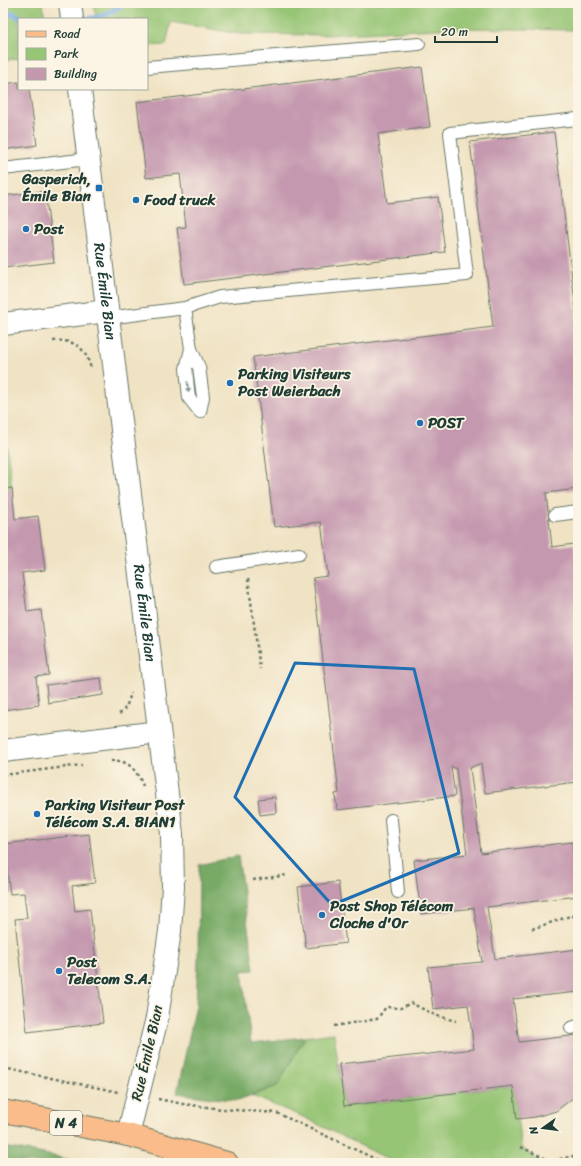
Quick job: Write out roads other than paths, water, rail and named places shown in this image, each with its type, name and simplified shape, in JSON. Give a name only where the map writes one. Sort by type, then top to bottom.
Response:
[{"type":"main road","name":"N 4","points":[[3,1111],[128,1135],[227,1163]]},
{"type":"street","points":[[70,3],[72,18]]},
{"type":"street","name":"Rue Émile Bian","points":[[80,90],[172,834],[173,887],[170,931],[156,1018],[128,1092],[128,1135]]},
{"type":"street","points":[[3,324],[107,314]]},
{"type":"street","points":[[3,751],[159,732]]},
{"type":"lane","points":[[148,67],[419,44]]},
{"type":"lane","points":[[107,314],[185,308],[220,297],[467,275],[450,133],[577,119],[578,124]]},
{"type":"lane","points":[[3,169],[88,159]]},
{"type":"lane","points":[[185,308],[191,349],[186,369],[189,398],[200,417]]},
{"type":"lane","points":[[555,515],[578,512]]},
{"type":"lane","points":[[216,567],[299,554]]},
{"type":"lane","points":[[391,820],[398,892]]},
{"type":"waterway","points":[[92,18],[115,10],[123,3]]},
{"type":"waterway","points":[[3,13],[14,14],[21,18]]},
{"type":"place","name":"Gasperich, Émile Bian","points":[[99,188]]},
{"type":"place","name":"Food truck","points":[[136,200]]},
{"type":"place","name":"Post","points":[[26,229]]},
{"type":"place","name":"Parking Visiteurs Post Weierbach","points":[[230,383]]},
{"type":"place","name":"POST","points":[[420,423]]},
{"type":"place","name":"Parking Visiteur Post Télécom S.A. BIAN1","points":[[37,814]]},
{"type":"place","name":"Post Shop Télécom Cloche d'Or","points":[[322,915]]},
{"type":"place","name":"Post Telecom S.A.","points":[[59,971]]}]
